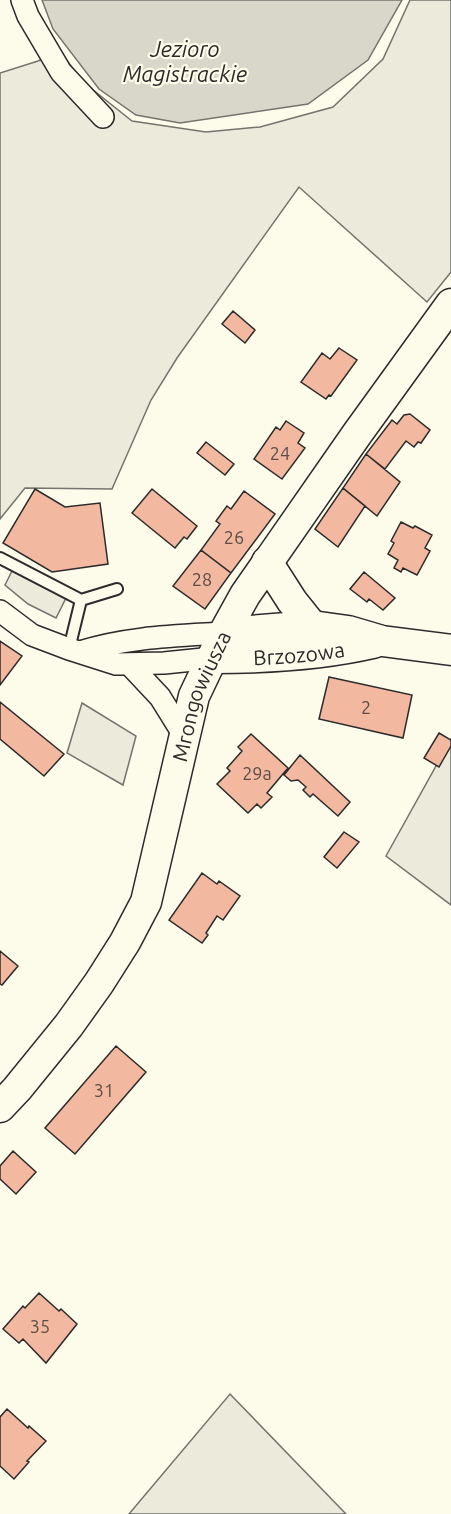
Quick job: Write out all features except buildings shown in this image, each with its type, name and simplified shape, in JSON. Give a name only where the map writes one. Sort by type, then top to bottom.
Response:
[{"type":"street","points":[[22,0],[28,16],[61,72],[103,117]]},
{"type":"street","name":"Mrongowiusza","points":[[0,1107],[54,1043],[99,983],[125,942],[146,902],[183,734],[194,696],[245,595],[451,303]]},
{"type":"street","points":[[267,562],[292,601],[312,626]]},
{"type":"street","points":[[0,611],[32,635],[110,663],[165,663],[218,646]]},
{"type":"street","name":"Brzozowa","points":[[218,646],[312,626],[348,631],[382,640],[451,650]]},
{"type":"street","points":[[74,650],[141,640],[218,646]]},
{"type":"street","name":"Brzozowa","points":[[218,646],[268,658],[349,648],[382,640]]},
{"type":"street","points":[[129,664],[160,697],[183,734]]},
{"type":"lane","points":[[0,558],[81,600],[117,589]]},
{"type":"lane","points":[[74,650],[81,600]]},
{"type":"shaded area","points":[[410,0],[451,0],[451,272],[427,302],[299,187],[177,358],[151,400],[112,489],[25,488],[0,519],[0,73],[38,61],[60,51],[82,81],[132,121],[206,132],[260,127],[333,107],[383,59]]},
{"type":"shaded area","points":[[13,569],[67,596],[56,618],[28,604],[5,585]]},
{"type":"shaded area","points":[[82,703],[136,736],[123,785],[67,753]]},
{"type":"shaded area","points":[[451,739],[451,905],[386,856]]},
{"type":"shaded area","points":[[230,1394],[346,1514],[129,1514]]},
{"type":"water","name":"Jezioro Magistrackie","points":[[42,0],[402,0],[368,60],[308,104],[180,123],[136,115],[99,89],[53,29]]}]
